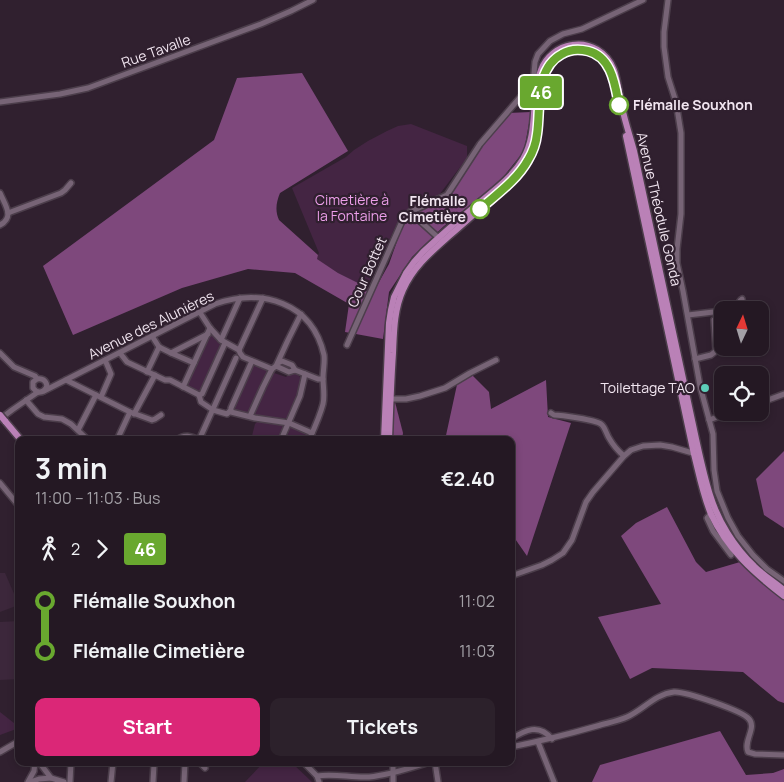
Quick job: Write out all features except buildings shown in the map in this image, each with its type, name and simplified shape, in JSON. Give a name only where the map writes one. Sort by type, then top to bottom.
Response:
[{"type":"main road","name":"Avenue Théodule Gonda","points":[[384,436],[396,310],[410,276],[440,240],[522,170],[534,148],[543,80],[549,65],[559,56],[570,51],[585,50],[593,52],[607,64],[613,79],[705,497],[736,545],[753,565],[784,590]]},
{"type":"main road","name":"Avenue Théodule Gonda","points":[[388,399],[388,436]]},
{"type":"main road","points":[[0,414],[17,436]]},
{"type":"main road","name":"Avenue Théodule Gonda","points":[[713,512],[719,529],[735,553],[759,577],[784,596]]},
{"type":"street","name":"Rue Tavalle","points":[[0,102],[60,94],[88,88],[261,24],[291,12],[313,0]]},
{"type":"street","points":[[440,240],[410,212],[447,195],[480,144],[533,85],[535,62],[538,54],[550,41],[563,34],[582,29],[643,0]]},
{"type":"street","points":[[668,0],[664,47],[668,77],[676,102],[682,134],[681,214],[677,263],[700,386],[713,437],[717,490],[728,518],[738,536],[767,569],[784,581]]},
{"type":"street","points":[[8,213],[61,193],[71,183]]},
{"type":"street","points":[[0,193],[8,213],[6,220],[0,225]]},
{"type":"street","name":"Cour Bottet","points":[[347,345],[402,222],[410,212]]},
{"type":"street","points":[[199,395],[202,394],[240,298]]},
{"type":"street","name":"Avenue des Alunières","points":[[3,420],[38,392],[44,391],[120,353],[200,311],[222,301],[240,298],[263,298],[283,304],[301,314],[312,327],[324,355],[323,403],[311,436]]},
{"type":"street","points":[[239,350],[263,298]]},
{"type":"street","points":[[200,311],[209,331],[223,342],[239,350],[241,355],[252,361],[275,366],[289,372],[295,370],[318,380],[323,379]]},
{"type":"street","points":[[688,315],[714,312]]},
{"type":"street","points":[[248,416],[301,314]]},
{"type":"street","points":[[171,353],[209,331]]},
{"type":"street","points":[[183,387],[209,331]]},
{"type":"street","points":[[152,336],[159,347],[194,363]]},
{"type":"street","points":[[147,372],[159,347]]},
{"type":"street","points":[[0,353],[14,367],[35,376],[37,379],[40,378],[55,384]]},
{"type":"street","points":[[120,353],[127,362],[165,380],[170,380],[199,395],[201,402],[212,410],[227,414],[252,361]]},
{"type":"street","points":[[695,359],[714,353]]},
{"type":"street","points":[[201,436],[236,358]]},
{"type":"street","points":[[78,430],[112,374],[105,360]]},
{"type":"street","points":[[388,399],[406,399],[445,388],[496,360]]},
{"type":"street","points":[[283,436],[300,396],[305,374]]},
{"type":"street","points":[[119,436],[155,375]]},
{"type":"street","points":[[37,379],[32,385],[34,390],[38,392]]},
{"type":"street","points":[[44,391],[47,386],[45,380]]},
{"type":"street","points":[[66,380],[132,413],[152,420],[161,416]]},
{"type":"street","points":[[769,400],[784,394]]},
{"type":"street","points":[[26,400],[38,414],[44,417],[62,419],[71,424],[84,436]]},
{"type":"street","points":[[230,411],[255,418],[289,423],[312,433]]},
{"type":"street","points":[[551,413],[599,422],[603,426],[608,438],[624,456]]},
{"type":"street","points":[[709,420],[714,418]]},
{"type":"street","points":[[515,575],[542,566],[563,553],[572,540],[586,502],[631,450],[639,446],[655,445],[669,446],[697,454]]},
{"type":"street","points":[[0,483],[15,501]]},
{"type":"street","name":"Avenue Théodule Gonda","points":[[713,512],[707,518],[720,542],[731,556]]},
{"type":"street","points":[[778,578],[784,590]]},
{"type":"street","points":[[515,746],[552,739],[625,718],[662,695],[679,692],[731,709],[749,718],[752,726],[746,744],[748,752],[784,755]]},
{"type":"street","points":[[515,736],[529,729],[543,732],[552,739]]},
{"type":"street","points":[[538,742],[554,782]]},
{"type":"street","points":[[0,752],[15,743]]},
{"type":"street","points":[[29,782],[36,766]]},
{"type":"street","points":[[40,766],[51,778]]},
{"type":"street","points":[[70,782],[71,766]]},
{"type":"street","points":[[111,782],[113,766]]},
{"type":"street","points":[[153,782],[154,766]]},
{"type":"street","points":[[184,782],[185,766]]},
{"type":"street","points":[[306,766],[318,779],[327,774],[367,777],[393,773],[417,766]]},
{"type":"street","points":[[393,766],[393,782]]},
{"type":"street","points":[[436,766],[438,782]]},
{"type":"street","points":[[29,782],[51,778],[64,782]]},
{"type":"shaded area","points":[[302,73],[348,151],[280,193],[276,207],[278,217],[318,255],[317,259],[338,273],[374,291],[389,264],[407,219],[419,213],[419,210],[447,195],[480,144],[507,113],[531,112],[524,151],[500,181],[444,226],[412,257],[389,292],[383,339],[345,332],[349,304],[295,273],[248,269],[182,288],[73,335],[43,266],[214,140],[237,78]]},
{"type":"shaded area","points":[[470,373],[489,392],[491,409],[546,380],[548,417],[571,423],[527,556],[515,539],[515,436],[446,436],[458,380]]},
{"type":"shaded area","points":[[395,402],[403,436],[391,436],[392,410]]},
{"type":"shaded area","points":[[784,451],[784,528],[764,515],[756,479]]},
{"type":"shaded area","points":[[667,507],[696,562],[706,572],[740,562],[756,578],[784,599],[784,703],[778,701],[743,672],[652,668],[630,679],[598,617],[661,604],[621,536],[636,523]]},
{"type":"shaded area","points":[[0,573],[5,573],[15,596],[15,606],[0,612]]},
{"type":"shaded area","points":[[15,621],[15,679],[0,680],[0,622]]},
{"type":"shaded area","points":[[720,731],[746,775],[773,773],[784,769],[784,782],[592,782],[600,765]]},
{"type":"green space","name":"Cimetière à la Fontaine","points":[[411,124],[467,146],[467,158],[439,195],[406,213],[403,211],[366,288],[316,259],[319,253],[292,188],[346,157],[368,141],[398,126]]},
{"type":"green space","points":[[210,333],[221,343],[221,347],[200,393],[186,385]]},
{"type":"green space","points":[[253,364],[269,370],[249,413],[235,411],[233,408]]},
{"type":"green space","points":[[274,373],[286,377],[289,374],[297,374],[301,378],[298,396],[290,418],[274,419],[271,417],[255,416],[254,414],[253,411],[264,388]]},
{"type":"green space","points":[[258,421],[285,426],[281,436],[252,436],[255,424]]},
{"type":"green space","points":[[289,426],[308,436],[285,436]]},
{"type":"green space","points":[[0,712],[15,724],[15,729],[0,735]]},
{"type":"green space","points":[[260,766],[295,766],[312,782],[245,782]]},
{"type":"bus line","name":"46","points":[[480,209],[522,170],[529,159],[537,136],[543,80],[546,70],[553,60],[564,53],[578,50],[593,52],[602,58],[607,64],[613,79],[619,105]]},
{"type":"place","name":"Flémalle Souxhon","points":[[619,105]]},
{"type":"place","name":"Flémalle Cimetière","points":[[480,209]]},
{"type":"place","name":"Toilettage TAO","points":[[705,388]]}]
